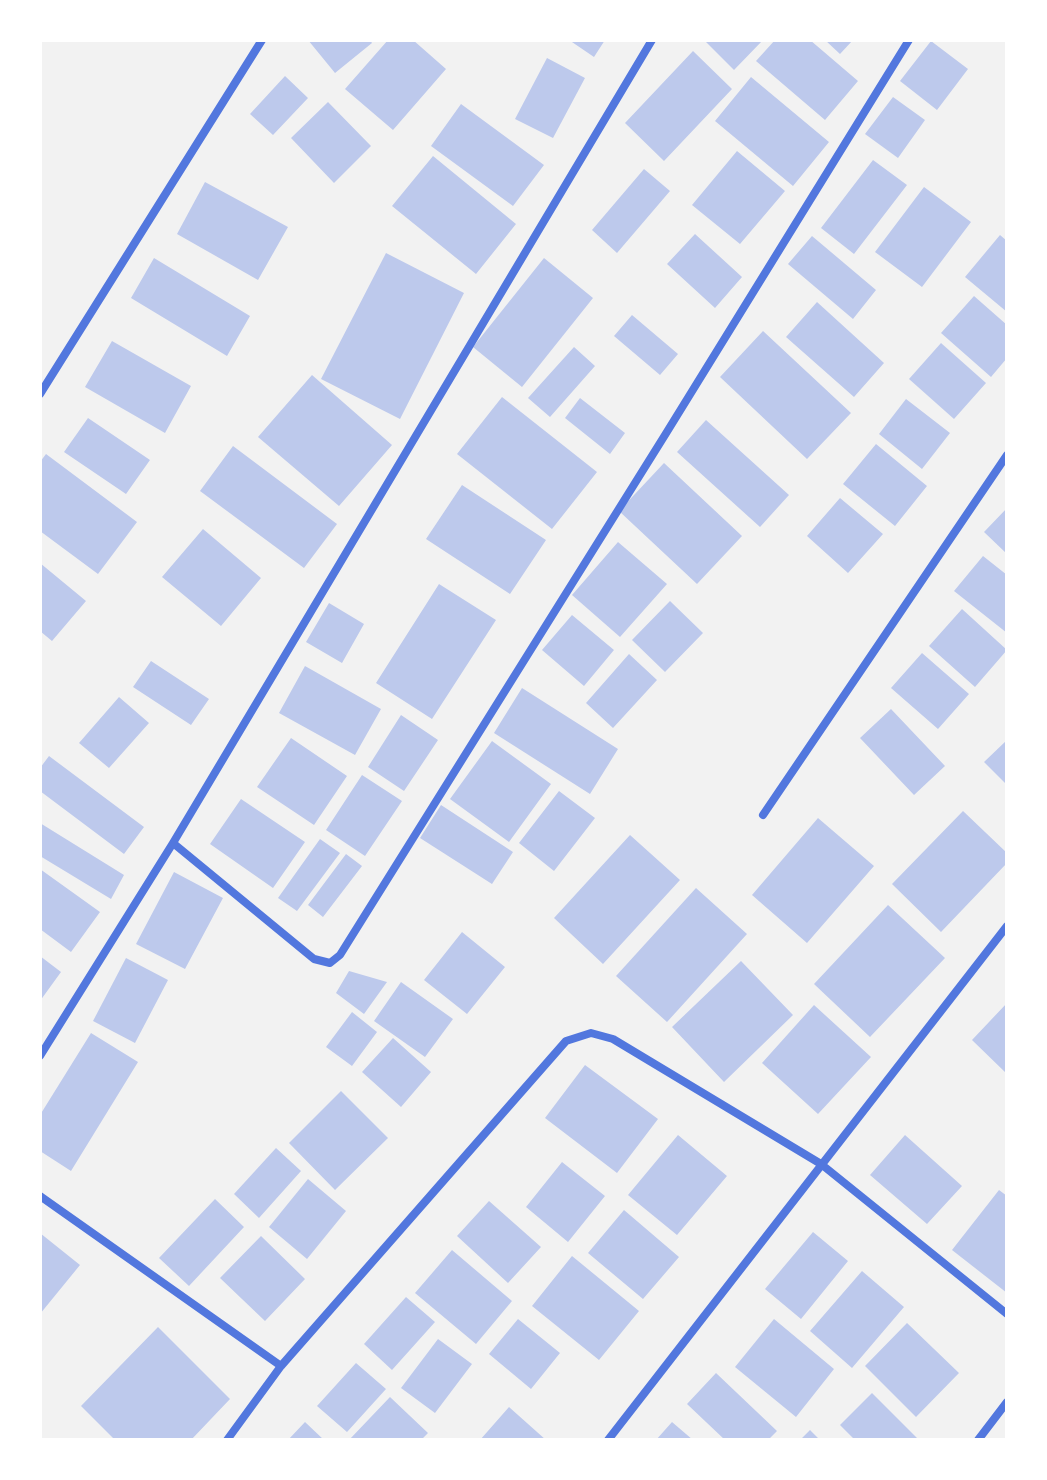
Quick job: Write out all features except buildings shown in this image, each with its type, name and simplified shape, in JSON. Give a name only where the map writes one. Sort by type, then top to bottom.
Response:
[{"type":"street","points":[[40,394],[262,40]]},
{"type":"street","points":[[40,1056],[173,843],[652,40]]},
{"type":"street","points":[[173,843],[314,959],[330,963],[340,955],[909,40]]},
{"type":"street","points":[[763,815],[1007,455]]},
{"type":"street","points":[[608,1440],[1007,926]]},
{"type":"street","points":[[227,1440],[281,1366],[566,1041],[591,1033],[613,1039],[821,1164],[1007,1314]]},
{"type":"street","points":[[40,1196],[281,1366]]},
{"type":"street","points":[[978,1440],[1007,1402]]}]
